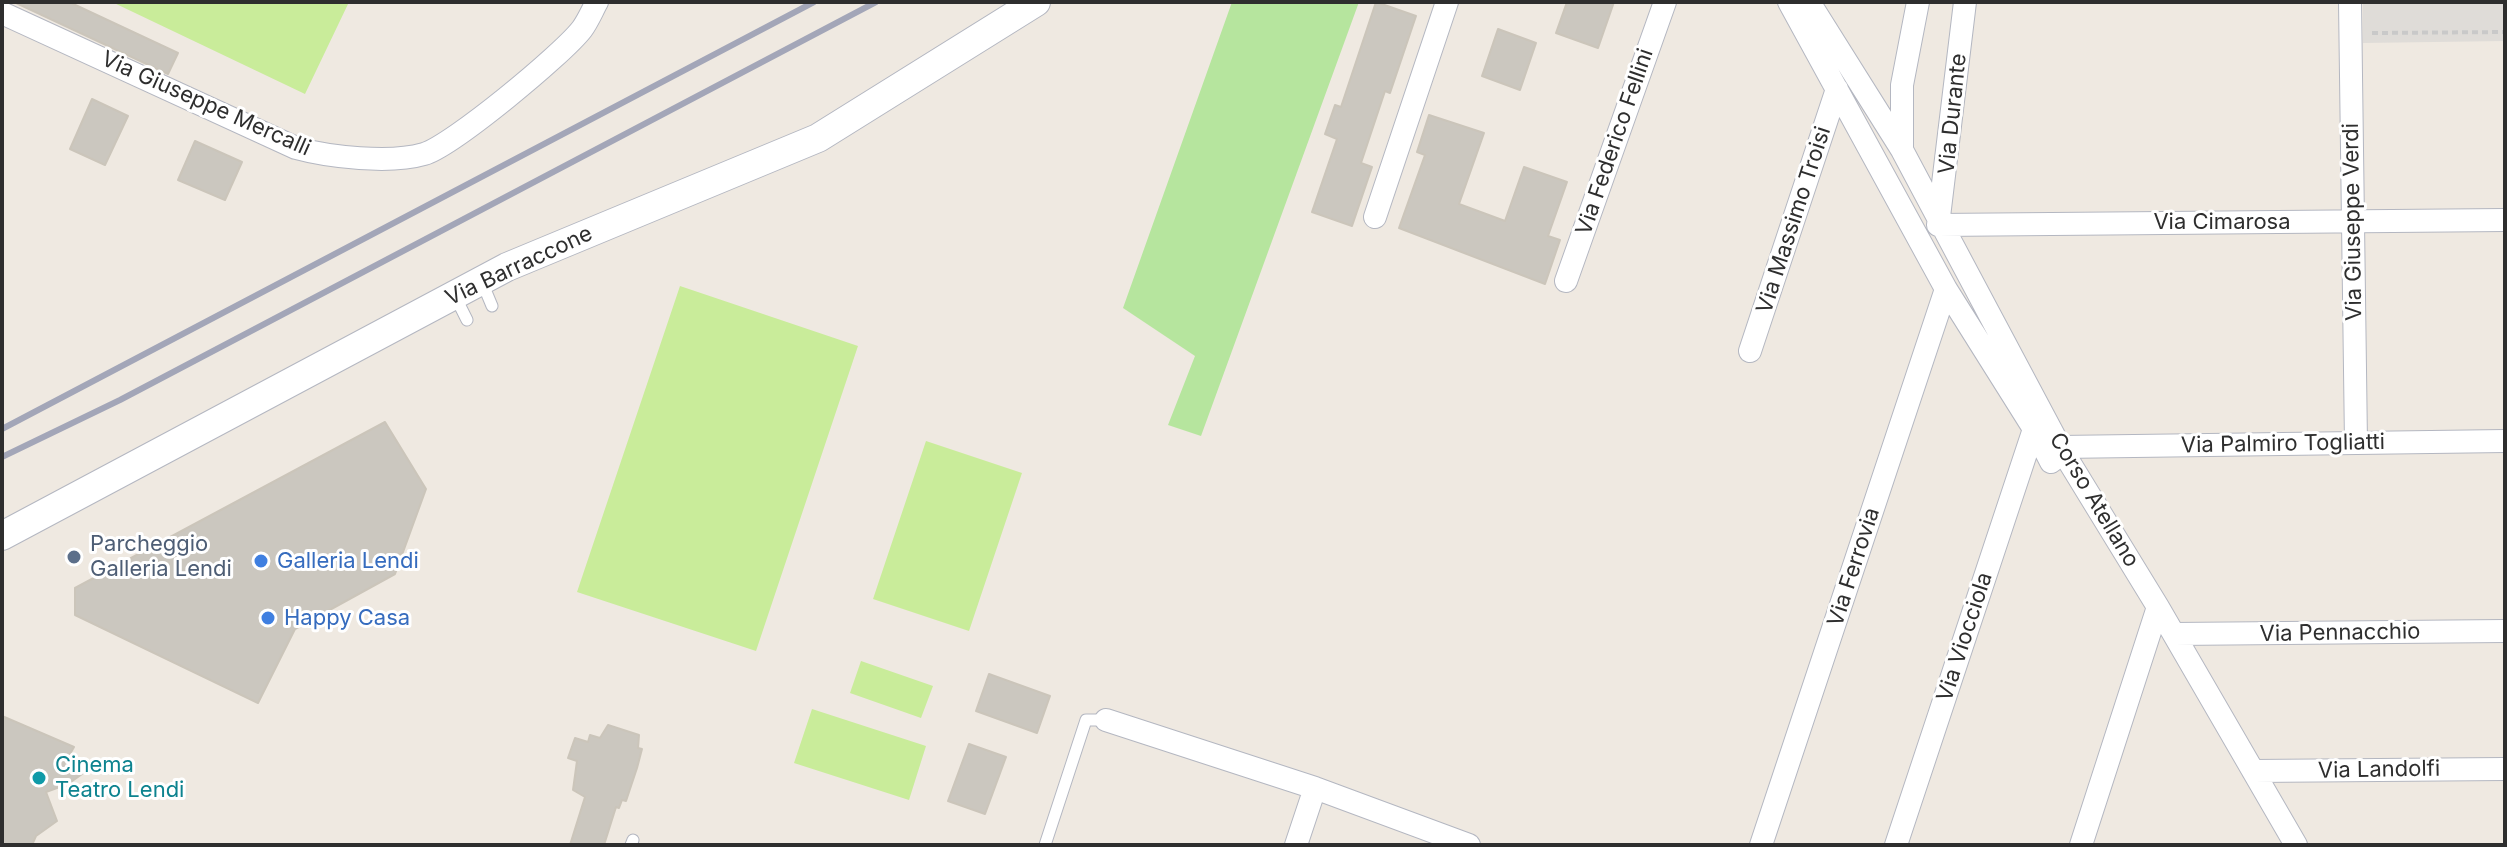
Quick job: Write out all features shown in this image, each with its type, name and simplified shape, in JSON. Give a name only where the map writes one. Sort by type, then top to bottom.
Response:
[{"type":"street","name":"Via Giuseppe Mercalli","points":[[2,13],[296,148],[320,155],[403,158],[440,149],[559,54],[582,29],[597,2]]},
{"type":"street","name":"Via Barraccone","points":[[2,536],[487,294],[507,267],[818,138],[1036,2]]},
{"type":"street","points":[[1375,217],[1447,2]]},
{"type":"street","name":"Via Federico Fellini","points":[[1566,281],[1665,2]]},
{"type":"street","points":[[1789,2],[1946,289],[2034,429]]},
{"type":"street","name":"Corso Atellano","points":[[1809,2],[1902,150],[1938,225],[2060,447],[2158,607],[2296,845]]},
{"type":"street","points":[[1902,150],[1902,85],[1918,2]]},
{"type":"street","name":"Via Durante","points":[[1938,225],[1946,181],[1965,2]]},
{"type":"street","name":"Via Giuseppe Verdi","points":[[2350,2],[2356,443]]},
{"type":"street","name":"Via Massimo Troisi","points":[[1750,351],[1837,89]]},
{"type":"street","name":"Via Cimarosa","points":[[1938,225],[2505,220]]},
{"type":"street","name":"Via Ferrovia","points":[[1761,845],[1946,289]]},
{"type":"street","name":"Via Palmiro Togliatti","points":[[2034,429],[2051,462],[2059,456],[2060,447],[2505,441]]},
{"type":"street","name":"Via Viocciola","points":[[1896,845],[2034,429]]},
{"type":"street","points":[[2081,845],[2158,607]]},
{"type":"street","name":"Via Pennacchio","points":[[2174,634],[2505,631]]},
{"type":"street","points":[[1106,720],[1315,788],[1469,845]]},
{"type":"street","name":"Via Landolfi","points":[[2253,771],[2505,769]]},
{"type":"street","points":[[1296,845],[1315,788]]},
{"type":"lane","points":[[1045,845],[1086,720],[1106,720]]},
{"type":"path","points":[[2350,33],[2505,32]]},
{"type":"green space","points":[[112,2],[349,2],[305,94]]},
{"type":"green space","points":[[1232,2],[1359,2],[1201,436],[1168,425],[1195,356],[1123,308]]},
{"type":"green space","points":[[680,286],[858,346],[756,651],[577,592]]},
{"type":"green space","points":[[926,441],[1022,473],[969,631],[873,599]]},
{"type":"green space","points":[[861,661],[933,686],[921,718],[850,693]]},
{"type":"green space","points":[[812,709],[926,746],[909,800],[794,763]]},
{"type":"shaded area","points":[[2363,2],[2505,2],[2505,41],[2363,43]]},
{"type":"building","points":[[14,2],[69,2],[178,53],[168,74]]},
{"type":"building","points":[[1376,2],[1416,16],[1390,93],[1385,91],[1361,163],[1372,167],[1352,226],[1312,212],[1337,139],[1325,134],[1335,105],[1341,107]]},
{"type":"building","points":[[1567,2],[1614,2],[1598,48],[1556,33]]},
{"type":"building","points":[[1498,29],[1536,43],[1520,90],[1482,76]]},
{"type":"building","points":[[92,99],[128,116],[105,165],[70,149]]},
{"type":"building","points":[[1429,115],[1484,133],[1459,204],[1505,221],[1524,167],[1567,182],[1548,236],[1560,240],[1545,284],[1399,228],[1425,155],[1417,152]]},
{"type":"building","points":[[195,141],[242,162],[225,200],[178,180]]},
{"type":"building","name":"Galleria Lendi","points":[[385,422],[426,489],[395,574],[295,629],[258,703],[75,615],[75,588]]},
{"type":"building","points":[[989,674],[1050,696],[1037,733],[976,711]]},
{"type":"building","name":"Cinema Teatro Lendi","points":[[2,716],[74,747],[70,754],[85,772],[68,784],[46,792],[57,821],[36,836],[32,845],[2,845]]},
{"type":"building","points":[[608,725],[639,735],[638,748],[642,749],[637,768],[626,801],[622,800],[619,808],[616,807],[604,845],[570,845],[585,797],[573,790],[577,761],[568,758],[575,738],[588,742],[590,735],[600,738]]},
{"type":"building","points":[[969,744],[1006,757],[985,814],[948,801]]},
{"type":"railway","points":[[2,429],[814,2]]},
{"type":"railway","points":[[2,457],[120,400],[876,2]]},
{"type":"place","name":"Parcheggio Galleria Lendi","points":[[74,557]]},
{"type":"place","name":"Galleria Lendi","points":[[261,561]]},
{"type":"place","name":"Happy Casa","points":[[268,618]]},
{"type":"place","name":"Cinema Teatro Lendi","points":[[39,778]]}]
